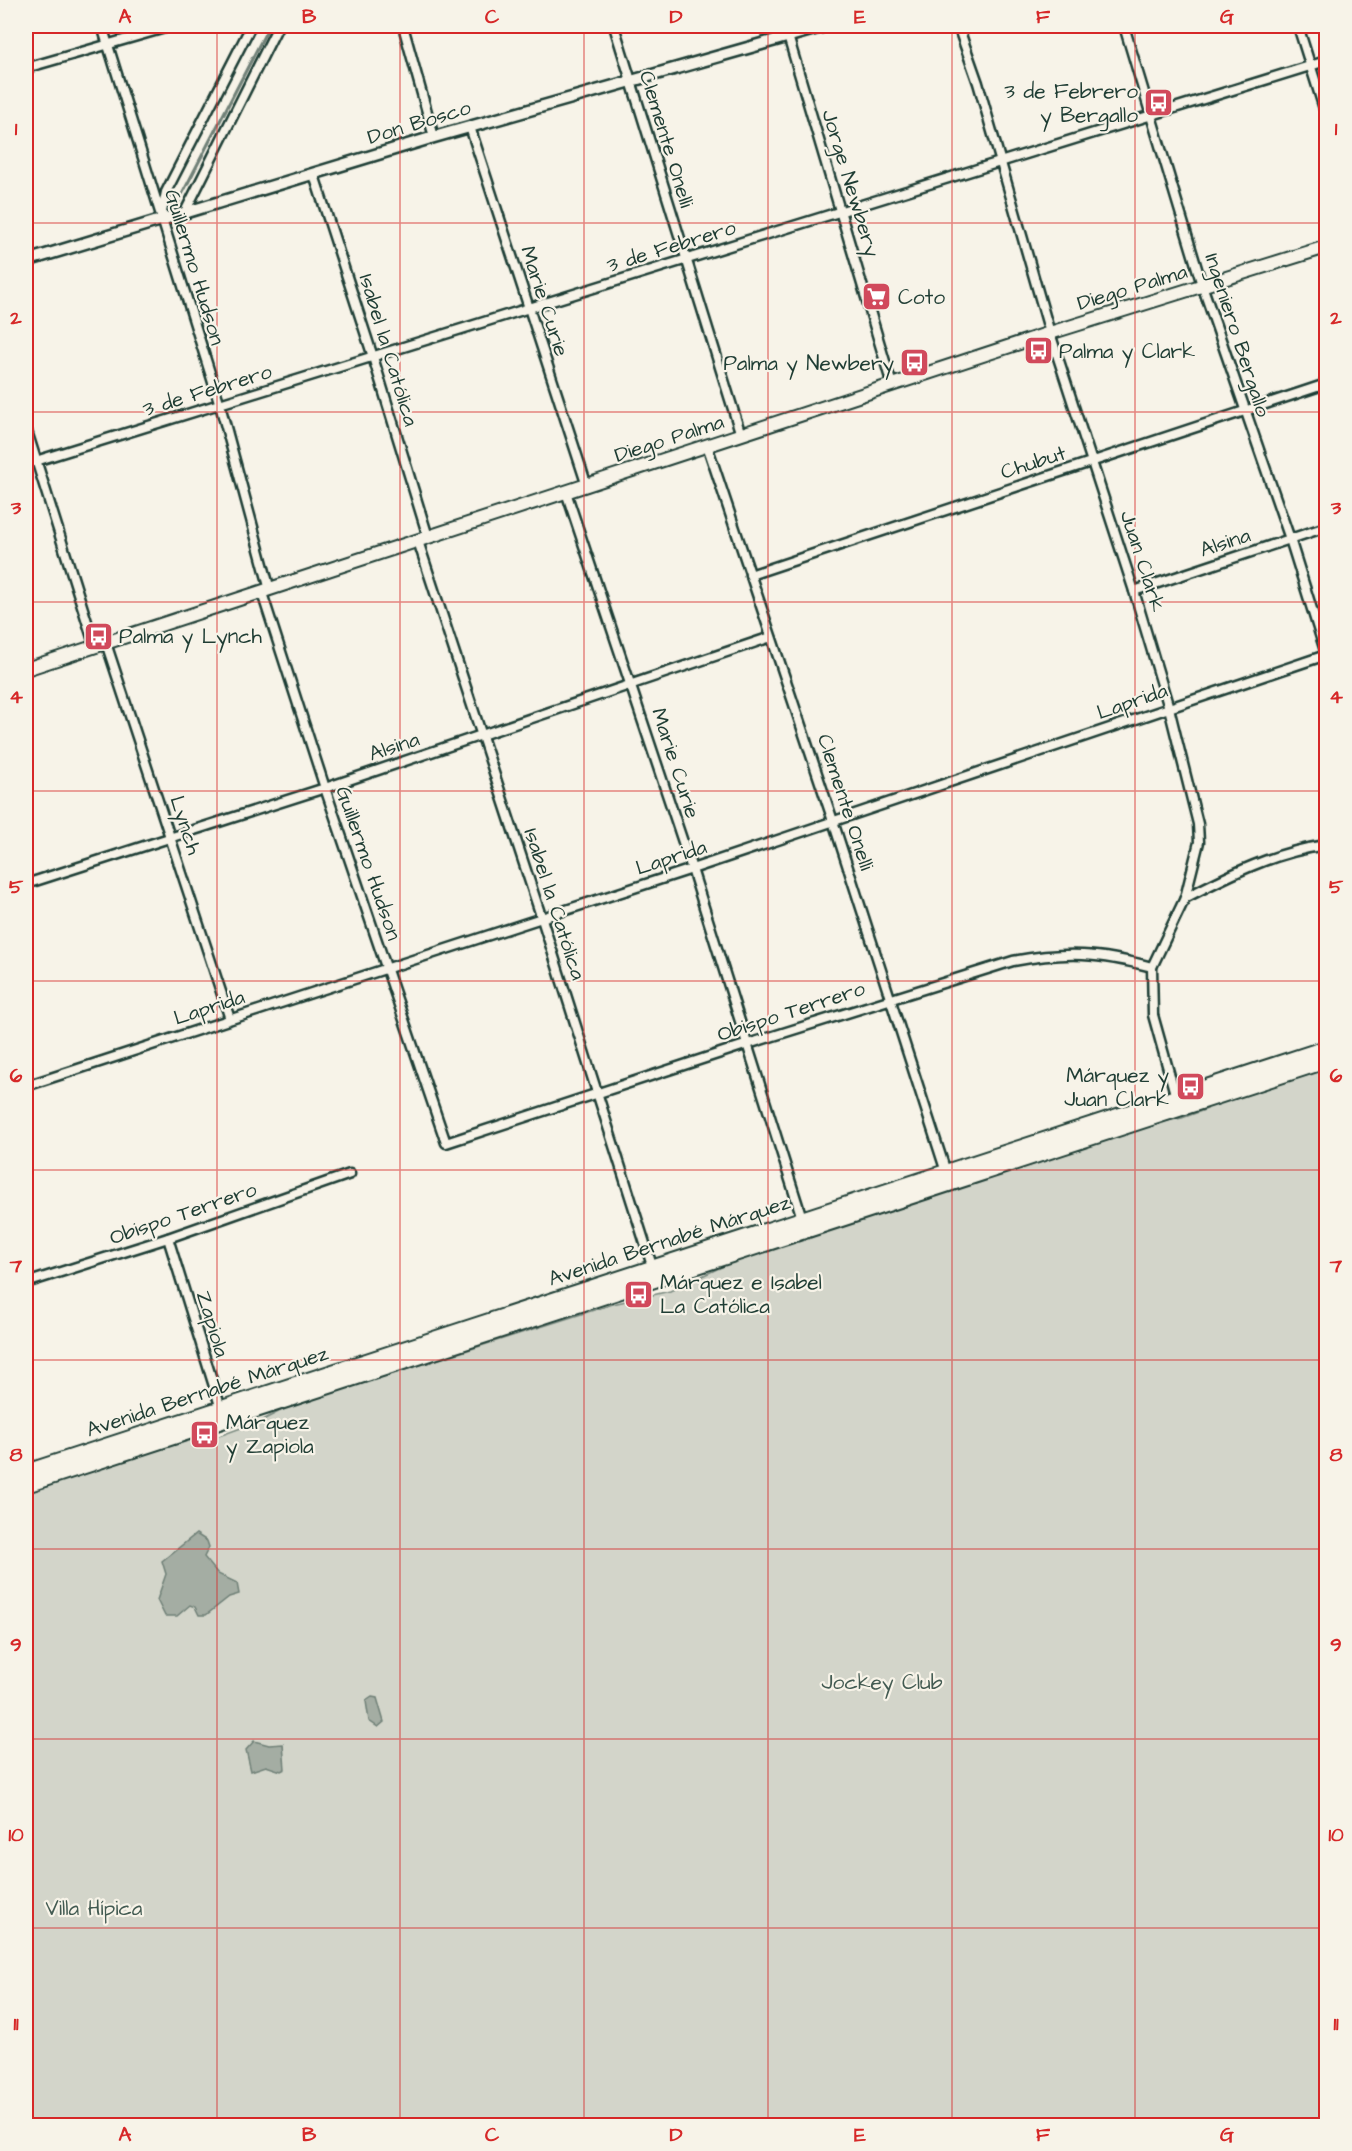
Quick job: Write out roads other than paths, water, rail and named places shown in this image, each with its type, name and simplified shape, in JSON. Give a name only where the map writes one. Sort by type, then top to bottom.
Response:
[{"type":"main road","name":"Diego Palma","points":[[26,669],[1050,333],[1326,247]]},
{"type":"main road","name":"Avenida Bernabé Márquez","points":[[26,1485],[223,1414],[1178,1103],[1326,1048]]},
{"type":"main road","name":"Avenida Bernabé Márquez","points":[[654,1273],[802,1218],[946,1172],[1326,1061]]},
{"type":"main road","name":"Avenida Bernabé Márquez","points":[[26,1472],[223,1414]]},
{"type":"street","name":"Guillermo Hudson","points":[[102,26],[219,405],[266,591],[325,788],[446,1143]]},
{"type":"street","points":[[26,68],[172,26]]},
{"type":"street","points":[[161,218],[166,192],[252,26]]},
{"type":"street","points":[[185,212],[278,26]]},
{"type":"street","points":[[403,26],[434,137]]},
{"type":"street","name":"Clemente Onelli","points":[[614,26],[741,435]]},
{"type":"street","name":"Don Bosco","points":[[26,261],[161,218],[630,81],[786,31],[825,26]]},
{"type":"street","name":"Juan Clark","points":[[958,26],[978,83],[1050,333],[1134,591],[1198,824],[1199,842],[1185,898],[1152,967],[1153,1015],[1178,1103]]},
{"type":"street","name":"Ingeniero Bergallo","points":[[1124,26],[1202,285],[1290,539],[1326,655]]},
{"type":"street","points":[[1298,26],[1326,115]]},
{"type":"street","name":"Jorge Newbery","points":[[786,31],[892,385]]},
{"type":"street","name":"3 de Febrero","points":[[26,464],[1326,61]]},
{"type":"street","name":"Marie Curie","points":[[470,127],[587,486]]},
{"type":"street","name":"Isabel la Católica","points":[[314,175],[374,357],[423,539],[482,736],[654,1273]]},
{"type":"street","name":"Chubut","points":[[750,574],[1326,384]]},
{"type":"street","name":"Lynch","points":[[26,428],[100,645],[170,836],[230,1019]]},
{"type":"street","name":"Clemente Onelli","points":[[707,445],[833,821],[946,1172]]},
{"type":"street","name":"Marie Curie","points":[[566,492],[692,869],[802,1218]]},
{"type":"street","name":"Alsina","points":[[1134,591],[1326,527]]},
{"type":"street","name":"Alsina","points":[[26,884],[482,736],[771,637]]},
{"type":"street","name":"Laprida","points":[[26,1086],[542,919],[1326,655]]},
{"type":"street","points":[[1185,898],[1234,872],[1295,849],[1326,845]]},
{"type":"street","name":"Obispo Terrero","points":[[446,1143],[891,998],[1013,962],[1053,954],[1116,958],[1152,967]]},
{"type":"street","name":"Obispo Terrero","points":[[26,1282],[168,1238],[350,1174]]},
{"type":"street","name":"Zapiola","points":[[168,1238],[223,1414]]},
{"type":"waterway","points":[[175,208],[269,26]]},
{"type":"place","name":"3 de Febrero y Bergallo","points":[[1159,103]]},
{"type":"place","name":"Coto","points":[[877,297]]},
{"type":"place","name":"Palma y Clark","points":[[1038,351]]},
{"type":"place","name":"Palma y Newbery","points":[[915,363]]},
{"type":"place","name":"Palma y Lynch","points":[[98,636]]},
{"type":"place","name":"Márquez y Juan Clark","points":[[1190,1087]]},
{"type":"place","name":"Márquez e Isabel La Católica","points":[[639,1294]]},
{"type":"place","name":"Márquez y Zapiola","points":[[205,1434]]},
{"type":"park label","name":"Jockey Club","points":[[882,1682]]},
{"type":"park label","name":"Villa Hípica","points":[[94,1908]]}]
